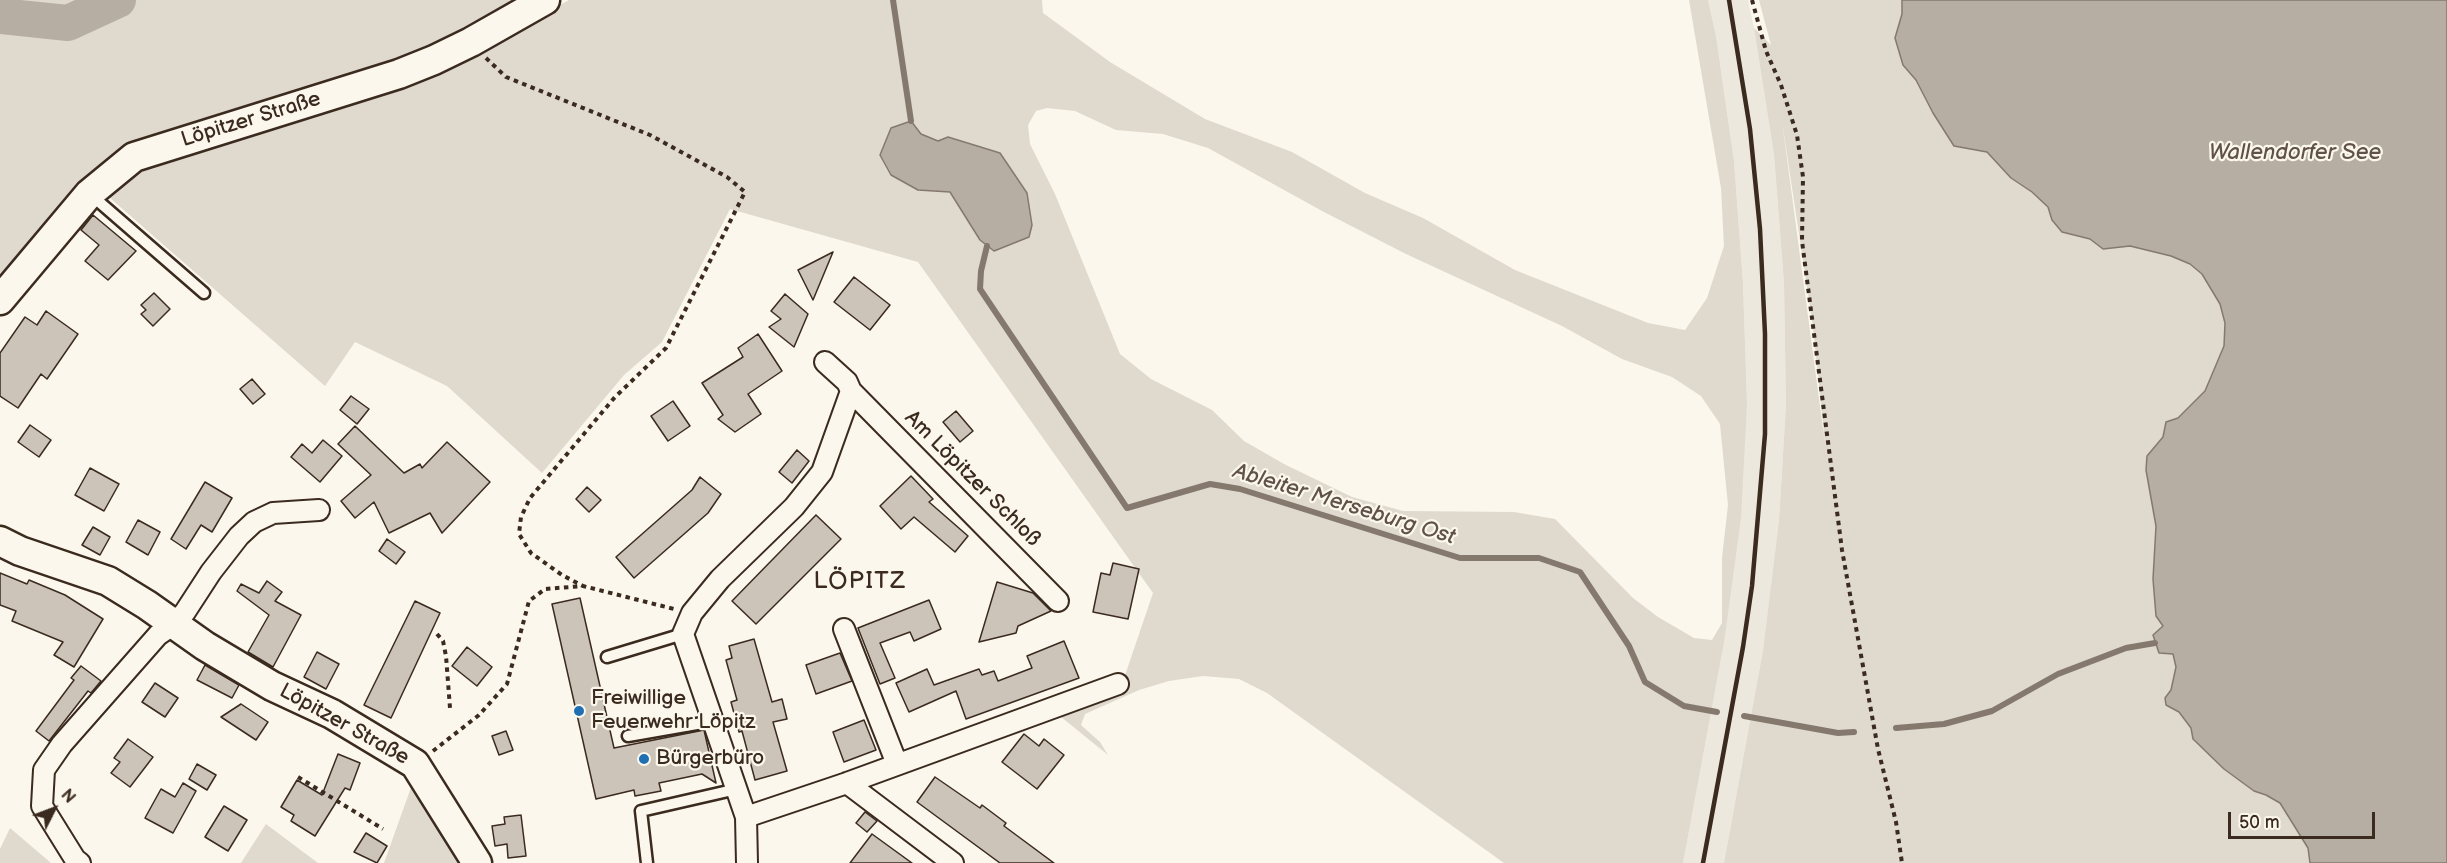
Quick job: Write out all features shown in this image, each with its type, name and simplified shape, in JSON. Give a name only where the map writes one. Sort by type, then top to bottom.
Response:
[{"type":"street","name":"Löpitzer Straße","points":[[0,300],[89,194],[134,157],[399,74],[471,42],[545,0]]},
{"type":"street","name":"Am Löpitzer Schloß","points":[[825,362],[1058,601]]},
{"type":"street","points":[[747,863],[746,817],[683,634],[692,613],[720,579],[794,507],[822,472],[851,391]]},
{"type":"street","points":[[80,863],[75,859],[42,806],[44,770],[62,744],[158,635],[174,624],[185,612],[232,545],[254,522],[273,513],[318,510]]},
{"type":"street","name":"Löpitzer Straße","points":[[10,546],[108,581],[205,646],[272,686],[332,714],[415,764],[477,863]]},
{"type":"street","points":[[844,629],[897,764]]},
{"type":"street","points":[[746,817],[847,783],[1118,684]]},
{"type":"street","points":[[847,783],[953,863]]},
{"type":"lane","points":[[89,194],[204,293]]},
{"type":"lane","points":[[607,657],[683,634]]},
{"type":"lane","points":[[628,736],[714,721]]},
{"type":"lane","points":[[647,863],[641,811],[737,789]]},
{"type":"path","points":[[1752,0],[1766,51],[1781,85],[1797,135],[1803,177],[1802,241],[1842,550],[1878,749],[1896,822],[1902,863]]},
{"type":"path","points":[[471,42],[506,77],[650,135],[727,177],[745,192],[666,348],[615,397],[530,498],[521,518],[519,534],[531,553],[562,575],[583,586],[692,613]]},
{"type":"path","points":[[415,764],[479,715],[507,684],[530,601],[545,589],[583,586]]},
{"type":"path","points":[[437,634],[443,641],[446,656],[450,708]]},
{"type":"path","points":[[298,777],[383,829]]},
{"type":"shaded area","points":[[0,0],[528,0],[436,52],[132,154],[0,295]]},
{"type":"shaded area","points":[[569,0],[1042,0],[1043,13],[1110,62],[1205,119],[1292,152],[1365,193],[1423,218],[1515,270],[1648,323],[1685,330],[1707,298],[1724,246],[1721,188],[1689,0],[1708,0],[1716,36],[1734,161],[1743,283],[1747,404],[1741,518],[1724,643],[1683,863],[1504,863],[1267,693],[1239,679],[1203,676],[1169,681],[1139,690],[1085,714],[1081,725],[1100,742],[1108,755],[1055,712],[1121,687],[1153,593],[918,262],[730,209],[662,342],[624,375],[542,473],[447,386],[355,342],[325,386],[102,191],[137,163],[450,66]],"holes":[[[1047,108],[1075,111],[1116,130],[1163,134],[1208,148],[1406,254],[1562,326],[1622,359],[1672,377],[1701,396],[1720,424],[1728,505],[1722,558],[1722,623],[1712,640],[1694,638],[1658,617],[1633,598],[1555,519],[1514,512],[1403,511],[1352,497],[1284,464],[1244,441],[1212,410],[1151,379],[1120,354],[1055,194],[1030,144],[1028,125],[1036,111]]]},
{"type":"shaded area","points":[[1708,0],[1748,0],[1754,28],[1774,155],[1784,283],[1786,405],[1779,520],[1763,650],[1724,863],[1683,863],[1724,643],[1747,404],[1743,283],[1734,161],[1716,36]]},
{"type":"shaded area","points":[[1759,0],[1902,0],[1902,14],[1895,38],[1903,65],[1916,80],[1933,113],[1973,148],[1987,152],[2011,178],[2032,192],[2048,207],[2052,220],[2079,237],[2090,239],[2103,249],[2129,246],[2171,256],[2190,264],[2202,274],[2220,304],[2225,323],[2224,346],[2205,392],[2178,418],[2166,422],[2163,437],[2147,456],[2146,470],[2156,526],[2153,579],[2156,616],[2164,626],[2166,653],[2173,654],[2176,667],[2171,690],[2165,698],[2166,705],[2179,712],[2191,728],[2193,739],[2224,769],[2254,791],[2280,803],[2308,848],[2310,863],[1724,863],[1763,650],[1779,520],[1786,405],[1784,283],[1774,155],[1754,28],[1771,45]],"holes":[[[1782,121],[1813,327],[1825,444]]]},
{"type":"shaded area","points":[[418,768],[477,863],[384,863]]},
{"type":"shaded area","points":[[266,824],[318,863],[241,863]]},
{"type":"shaded area","points":[[10,828],[51,863],[0,863],[0,849]]},
{"type":"water","name":"Wallendorfer See","points":[[1902,0],[2447,0],[2447,863],[2310,863],[2308,848],[2280,803],[2254,791],[2224,769],[2193,739],[2191,728],[2179,712],[2166,705],[2165,698],[2171,690],[2176,667],[2173,654],[2159,653],[2153,635],[2163,626],[2156,616],[2153,579],[2156,526],[2146,470],[2147,456],[2163,437],[2166,422],[2178,418],[2205,391],[2224,346],[2225,323],[2220,304],[2202,274],[2190,264],[2171,256],[2130,246],[2103,249],[2090,239],[2062,232],[2052,220],[2048,207],[2032,192],[2011,178],[1987,152],[1954,146],[1916,80],[1903,65],[1895,38],[1902,14]]},
{"type":"water","points":[[911,121],[921,134],[938,141],[948,137],[1000,153],[1027,193],[1032,225],[1029,237],[994,251],[980,240],[950,192],[918,190],[891,175],[880,155],[891,128]]},
{"type":"building","points":[[93,215],[136,251],[108,280],[85,261],[99,245],[81,230]]},
{"type":"building","points":[[833,252],[813,300],[798,270]]},
{"type":"building","points":[[854,277],[890,305],[870,330],[834,302]]},
{"type":"building","points":[[154,293],[170,309],[153,326],[141,314],[146,310],[141,305]]},
{"type":"building","points":[[785,294],[808,314],[794,347],[769,327],[781,319],[771,311]]},
{"type":"building","points":[[46,311],[78,334],[47,379],[41,374],[18,408],[0,396],[0,353],[25,317],[37,325]]},
{"type":"building","points":[[758,334],[782,371],[748,394],[761,414],[735,432],[718,419],[723,415],[702,383],[743,357],[738,348]]},
{"type":"building","points":[[252,379],[265,394],[253,404],[240,389]]},
{"type":"building","points":[[351,396],[369,409],[357,424],[340,410]]},
{"type":"building","points":[[673,401],[690,426],[668,441],[651,416]]},
{"type":"building","points":[[956,411],[973,431],[960,442],[943,422]]},
{"type":"building","points":[[30,425],[51,440],[39,457],[18,442]]},
{"type":"building","points":[[355,426],[404,473],[420,464],[422,468],[447,442],[490,482],[442,533],[430,513],[389,533],[374,502],[355,518],[341,501],[371,475],[338,444]]},
{"type":"building","points":[[323,440],[342,456],[320,482],[291,457],[302,444],[312,453]]},
{"type":"building","points":[[797,450],[809,461],[792,483],[779,472]]},
{"type":"building","points":[[90,468],[119,484],[104,511],[75,495]]},
{"type":"building","points":[[911,476],[933,499],[929,502],[968,536],[955,552],[914,517],[901,529],[880,506]]},
{"type":"building","points":[[700,477],[721,494],[708,513],[634,578],[616,557],[692,490]]},
{"type":"building","points":[[205,482],[232,498],[212,532],[201,525],[186,549],[171,539]]},
{"type":"building","points":[[587,487],[601,500],[589,512],[576,499]]},
{"type":"building","points":[[816,515],[841,539],[756,624],[732,601]]},
{"type":"building","points":[[138,520],[160,532],[148,555],[126,542]]},
{"type":"building","points":[[93,527],[110,537],[100,555],[82,545]]},
{"type":"building","points":[[387,539],[405,552],[396,564],[379,551]]},
{"type":"building","points":[[1113,563],[1139,569],[1128,619],[1093,612],[1101,573],[1110,575]]},
{"type":"building","points":[[0,573],[27,584],[29,580],[65,595],[103,619],[74,667],[54,655],[63,642],[12,621],[16,611],[0,605]]},
{"type":"building","points":[[267,581],[282,592],[275,601],[301,615],[273,667],[248,652],[269,615],[237,591],[241,584],[259,593]]},
{"type":"building","points":[[997,582],[1033,593],[1051,611],[1018,626],[1016,633],[979,642]]},
{"type":"building","points":[[580,598],[614,748],[704,730],[716,783],[702,774],[659,783],[661,791],[635,796],[634,790],[596,799],[552,604]]},
{"type":"building","points":[[929,600],[941,629],[914,641],[910,632],[880,643],[895,678],[880,684],[858,628]]},
{"type":"building","points":[[415,601],[440,613],[391,718],[364,705]]},
{"type":"building","points":[[754,639],[772,702],[782,699],[787,719],[773,722],[787,771],[755,780],[742,731],[739,732],[731,702],[737,700],[726,660],[732,658],[729,646]]},
{"type":"building","points":[[1064,641],[1079,678],[966,719],[956,691],[909,712],[896,683],[927,669],[934,685],[979,669],[982,675],[994,671],[998,681],[1032,668],[1027,656]]},
{"type":"building","points":[[467,647],[492,667],[477,686],[452,666]]},
{"type":"building","points":[[317,652],[339,664],[326,689],[304,677]]},
{"type":"building","points":[[840,653],[852,681],[816,694],[806,665]]},
{"type":"building","points":[[205,665],[239,685],[232,698],[197,680]]},
{"type":"building","points":[[81,666],[101,681],[91,693],[88,691],[49,741],[36,731],[74,680],[71,678]]},
{"type":"building","points":[[155,683],[178,698],[165,717],[142,702]]},
{"type":"building","points":[[241,704],[268,722],[256,740],[221,717]]},
{"type":"building","points":[[864,720],[876,750],[844,762],[833,732]]},
{"type":"building","points":[[506,731],[513,750],[499,755],[492,736]]},
{"type":"building","points":[[1024,734],[1039,746],[1044,739],[1064,755],[1037,789],[1002,762]]},
{"type":"building","points":[[128,739],[153,757],[130,787],[111,773],[120,762],[114,758]]},
{"type":"building","points":[[338,754],[360,763],[350,790],[345,788],[315,836],[291,821],[294,815],[281,807],[297,780],[322,795]]},
{"type":"building","points":[[197,764],[216,775],[207,790],[189,779]]},
{"type":"building","points":[[935,777],[980,808],[982,805],[1006,823],[1004,826],[1054,863],[1000,863],[917,802]]},
{"type":"building","points":[[183,783],[196,791],[173,833],[145,818],[161,789],[175,797]]},
{"type":"building","points":[[224,806],[247,820],[228,851],[205,837]]},
{"type":"building","points":[[865,812],[877,821],[867,832],[856,823]]},
{"type":"building","points":[[521,815],[526,856],[508,858],[507,844],[495,846],[492,826],[505,824],[504,817]]},
{"type":"building","points":[[366,833],[387,846],[377,863],[354,852]]},
{"type":"building","points":[[872,834],[912,863],[850,863]]},
{"type":"waterway","points":[[0,16],[68,23],[118,0]]},
{"type":"waterway","name":"Ableiter Merseburg Ost","points":[[893,0],[911,121]]},
{"type":"waterway","name":"Ableiter Merseburg Ost","points":[[987,246],[981,271],[980,289],[1127,508],[1210,484],[1240,489],[1460,558],[1539,558],[1580,572],[1629,646],[1645,682],[1684,706],[1717,712]]},
{"type":"waterway","name":"Ableiter Merseburg Ost","points":[[1896,728],[1944,724],[1992,711],[2058,674],[2126,648],[2155,643]]},
{"type":"waterway","name":"Ableiter Merseburg Ost","points":[[1744,716],[1838,733],[1854,732]]},
{"type":"railway","points":[[1703,863],[1752,586],[1765,434],[1765,334],[1760,229],[1750,129],[1729,0]]},
{"type":"place","name":"Freiwillige Feuerwehr Löpitz","points":[[579,711]]},
{"type":"place","name":"Bürgerbüro","points":[[644,759]]},
{"type":"district","name":"LÖPITZ","points":[[860,582]]}]
